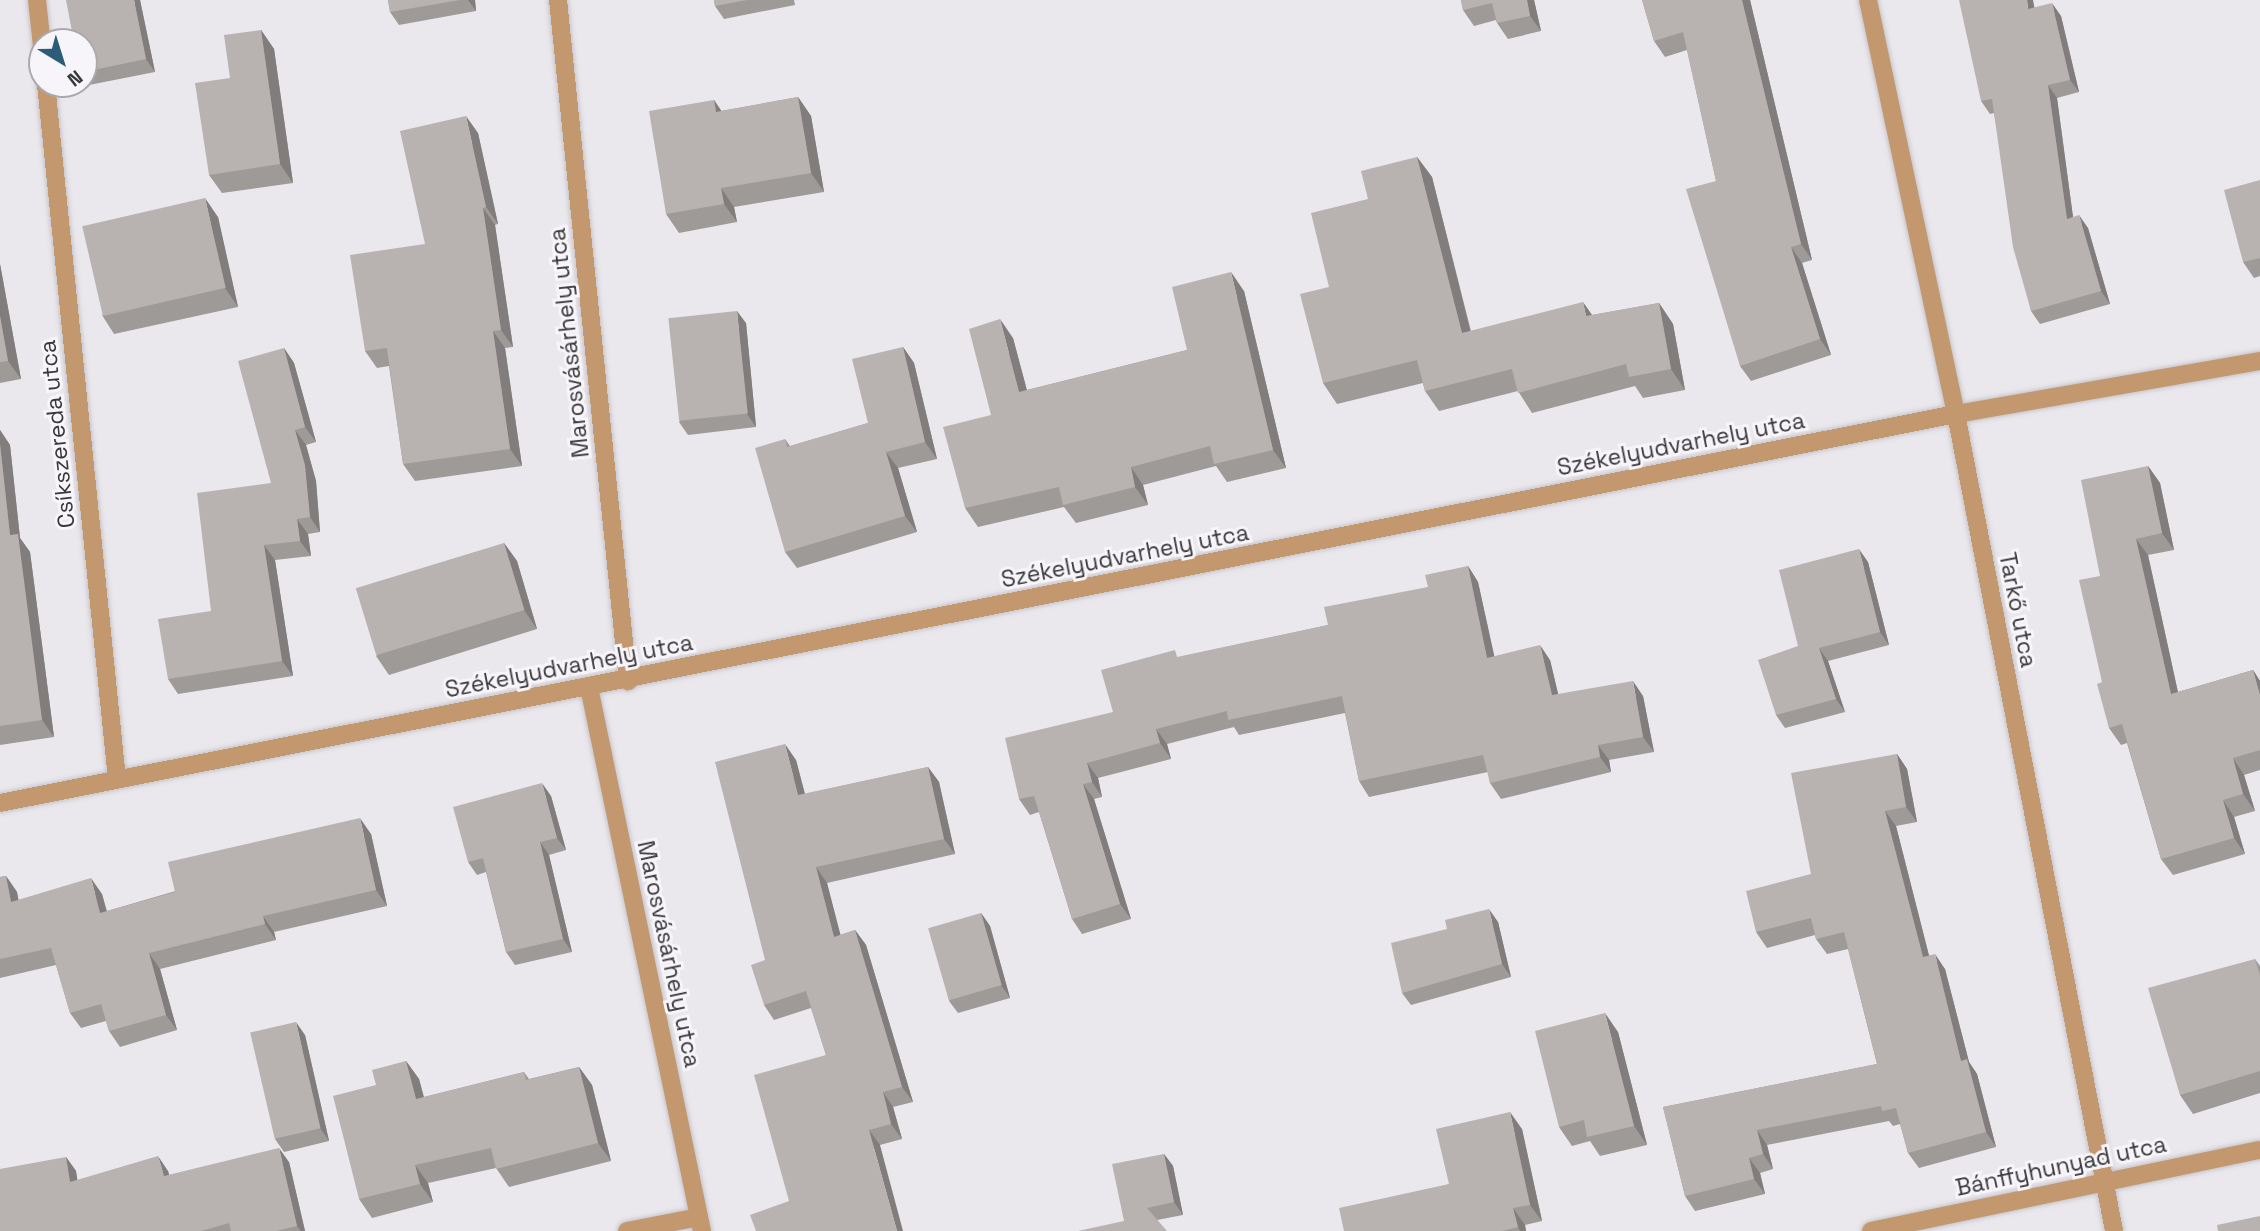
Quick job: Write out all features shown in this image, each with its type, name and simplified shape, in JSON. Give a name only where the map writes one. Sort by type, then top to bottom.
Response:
[{"type":"street","points":[[37,0],[40,28]]},
{"type":"street","name":"Marosvásárhely utca","points":[[558,0],[628,681]]},
{"type":"street","name":"Tarkő utca","points":[[1868,0],[1956,414],[2114,1231]]},
{"type":"street","name":"Csíkszereda utca","points":[[47,98],[117,779]]},
{"type":"street","name":"Székelyudvarhely utca","points":[[0,803],[628,681],[1956,414],[2260,361]]},
{"type":"street","name":"Marosvásárhely utca","points":[[589,687],[701,1224]]},
{"type":"street","name":"Bánffyhunyad utca","points":[[1871,1231],[2260,1150]]},
{"type":"street","points":[[627,1231],[701,1224]]},
{"type":"building","points":[[66,0],[134,0],[146,59],[98,69],[98,28],[71,28]]},
{"type":"building","points":[[388,0],[460,0],[390,12]]},
{"type":"building","points":[[714,0],[747,0],[715,6]]},
{"type":"building","points":[[1461,0],[1527,0],[1530,16],[1497,23],[1492,3],[1463,10]]},
{"type":"building","points":[[1642,0],[1742,0],[1801,244],[1791,247],[1820,339],[1740,366],[1686,189],[1716,181],[1683,32],[1654,41]]},
{"type":"building","points":[[1959,0],[2027,0],[2028,9],[2052,3],[2070,80],[2048,85],[2067,219],[2079,215],[2101,291],[2031,311],[2013,247],[1992,99],[1981,101]]},
{"type":"building","points":[[261,30],[280,164],[209,175],[195,83],[230,78],[224,35]]},
{"type":"building","points":[[798,97],[811,173],[721,188],[724,204],[666,214],[649,111],[714,100],[716,112]]},
{"type":"building","points":[[466,116],[486,207],[483,208],[501,330],[493,331],[510,449],[403,464],[387,348],[365,351],[350,255],[425,244],[400,131]]},
{"type":"building","points":[[1417,157],[1462,333],[1583,302],[1586,316],[1659,303],[1671,369],[1629,377],[1626,364],[1518,393],[1512,369],[1425,391],[1417,360],[1323,383],[1300,294],[1329,287],[1311,213],[1368,199],[1361,171]]},
{"type":"building","points":[[2260,180],[2260,258],[2243,262],[2224,190]]},
{"type":"building","points":[[205,198],[226,288],[103,316],[82,226]]},
{"type":"building","points":[[1231,272],[1273,450],[1214,464],[1210,446],[1131,467],[1135,487],[1063,505],[1059,487],[965,508],[943,427],[991,415],[969,329],[1000,319],[1019,392],[1187,350],[1172,287]]},
{"type":"building","points":[[737,311],[748,413],[679,421],[668,318]]},
{"type":"building","points":[[0,316],[8,361],[0,362]]},
{"type":"building","points":[[903,347],[925,442],[886,452],[905,516],[785,552],[755,448],[785,439],[787,447],[868,423],[852,359]]},
{"type":"building","points":[[284,348],[305,427],[295,430],[305,465],[310,517],[297,519],[300,541],[264,545],[282,661],[168,679],[158,619],[211,611],[197,493],[271,483],[238,361]]},
{"type":"building","points":[[0,444],[10,535],[18,534],[42,720],[0,726]]},
{"type":"building","points":[[2148,466],[2162,533],[2136,539],[2171,694],[2253,670],[2260,695],[2260,750],[2233,758],[2243,794],[2223,800],[2234,838],[2161,859],[2122,724],[2109,728],[2097,684],[2102,682],[2079,580],[2100,576],[2081,480]]},
{"type":"building","points":[[504,543],[524,610],[376,655],[356,588]]},
{"type":"building","points":[[1859,549],[1880,632],[1819,648],[1836,699],[1776,715],[1758,660],[1798,646],[1779,570]]},
{"type":"building","points":[[1468,566],[1487,658],[1540,645],[1552,695],[1633,681],[1643,737],[1598,745],[1600,757],[1490,783],[1483,755],[1359,781],[1342,696],[1228,720],[1227,711],[1156,729],[1160,743],[1087,763],[1092,782],[1083,784],[1120,904],[1072,919],[1034,796],[1019,799],[1005,738],[1113,712],[1101,670],[1175,650],[1177,657],[1328,625],[1324,607],[1428,587],[1425,575]]},
{"type":"building","points":[[785,744],[798,795],[928,767],[944,839],[816,867],[834,937],[855,930],[902,1087],[883,1092],[891,1124],[869,1130],[897,1231],[756,1231],[750,1215],[789,1201],[754,1075],[826,1055],[806,991],[764,1005],[751,965],[765,960],[715,762]]},
{"type":"building","points":[[1897,754],[1906,807],[1885,811],[1923,957],[1935,954],[1961,1061],[1967,1059],[1986,1132],[1908,1153],[1896,1108],[1882,1111],[1881,1106],[1757,1130],[1763,1154],[1749,1158],[1754,1179],[1685,1196],[1663,1107],[1877,1064],[1844,932],[1816,939],[1811,918],[1756,932],[1746,891],[1811,874],[1791,773]]},
{"type":"building","points":[[542,783],[557,838],[540,842],[563,939],[506,952],[483,858],[468,862],[453,807]]},
{"type":"building","points":[[360,818],[376,890],[263,916],[265,924],[149,953],[166,1015],[109,1031],[101,1004],[70,1013],[51,948],[0,959],[0,877],[6,876],[11,902],[91,878],[100,913],[175,892],[168,862]]},
{"type":"building","points":[[1489,909],[1502,964],[1402,993],[1391,943],[1447,929],[1445,920]]},
{"type":"building","points":[[981,913],[1002,985],[949,1000],[928,928]]},
{"type":"building","points":[[2255,959],[2260,975],[2260,1071],[2180,1095],[2148,988]]},
{"type":"building","points":[[1605,1013],[1634,1126],[1587,1137],[1584,1120],[1559,1127],[1535,1031]]},
{"type":"building","points":[[296,1022],[321,1128],[275,1139],[250,1033]]},
{"type":"building","points":[[406,1061],[416,1099],[524,1072],[526,1080],[579,1067],[598,1143],[496,1169],[491,1148],[415,1165],[420,1184],[359,1199],[333,1096],[376,1085],[372,1070]]},
{"type":"building","points":[[1510,1112],[1530,1205],[1513,1208],[1518,1227],[1502,1231],[1344,1231],[1339,1208],[1449,1184],[1436,1129]]},
{"type":"building","points":[[279,1148],[297,1226],[276,1231],[231,1231],[229,1223],[201,1231],[0,1231],[0,1169],[66,1157],[70,1182],[158,1156],[164,1176]]},
{"type":"building","points":[[1164,1154],[1174,1202],[1147,1208],[1167,1231],[1078,1231],[1124,1221],[1112,1164]]},
{"type":"building","points":[[2260,1216],[2260,1231],[2218,1231],[2217,1225]]}]
